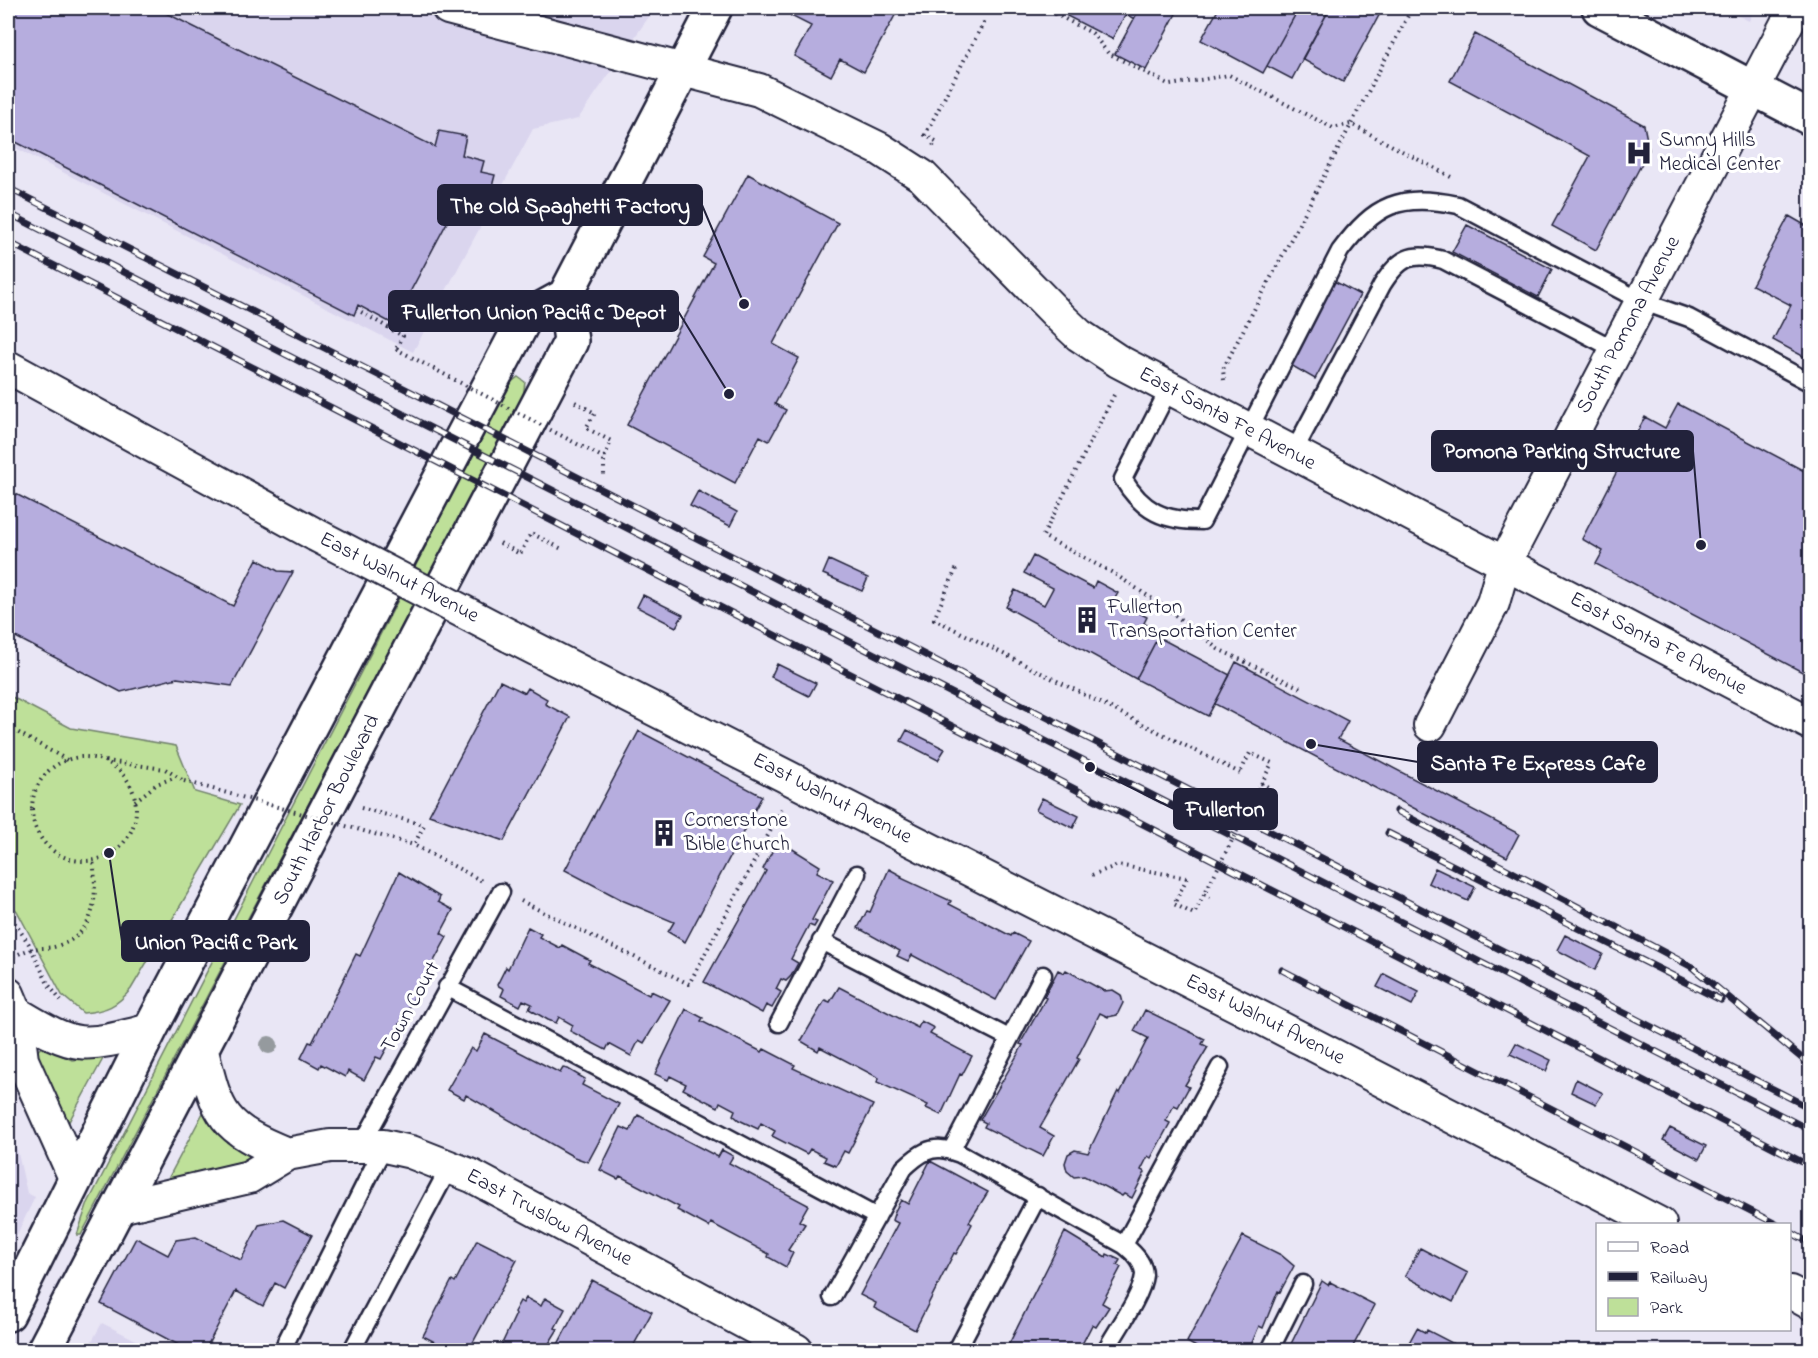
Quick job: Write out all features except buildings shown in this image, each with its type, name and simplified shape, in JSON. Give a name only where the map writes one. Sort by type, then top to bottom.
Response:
[{"type":"main road","points":[[8,1314],[150,1030],[525,318],[565,296],[715,8]]},
{"type":"main road","points":[[1599,8],[1810,118]]},
{"type":"main road","name":"South Harbor Boulevard","points":[[44,1350],[571,341],[565,296]]},
{"type":"street","name":"East Santa Fe Avenue","points":[[448,8],[759,90],[880,149],[914,170],[942,195],[1079,335],[1118,361],[1810,723]]},
{"type":"street","name":"South Pomona Avenue","points":[[1430,725],[1493,603],[1504,564],[1795,8]]},
{"type":"street","name":"East Walnut Avenue","points":[[8,367],[316,535],[510,636],[1658,1223]]},
{"type":"street","points":[[12,1004],[69,1042],[109,1041],[150,1030]]},
{"type":"street","points":[[12,1004],[22,1060],[75,1178]]},
{"type":"street","points":[[202,1051],[214,1099],[230,1123],[250,1139],[287,1154]]},
{"type":"street","name":"East Truslow Avenue","points":[[120,1207],[249,1177],[287,1154],[330,1146],[373,1145],[450,1166],[796,1350]]},
{"type":"street","points":[[1791,1293],[1810,1303]]},
{"type":"lane","points":[[1169,389],[1124,479],[1135,498],[1155,513],[1178,521],[1202,520],[1340,251],[1358,227],[1380,209],[1396,203],[1428,199],[1458,205],[1641,301],[1689,318],[1807,381]]},
{"type":"lane","points":[[1293,453],[1382,285],[1400,262],[1414,256],[1427,255],[1443,260],[1616,350]]},
{"type":"lane","points":[[779,1023],[857,874]]},
{"type":"lane","name":"Town Court","points":[[285,1350],[286,1342],[373,1145],[447,987],[501,892]]},
{"type":"lane","points":[[821,941],[1009,1038]]},
{"type":"lane","points":[[951,1151],[1043,975]]},
{"type":"lane","points":[[447,987],[877,1217]]},
{"type":"lane","points":[[1124,1245],[1220,1067]]},
{"type":"lane","points":[[832,1297],[904,1168],[921,1152],[942,1148],[1038,1196],[1136,1253],[1144,1274],[1140,1289],[1110,1349]]},
{"type":"lane","points":[[352,1350],[450,1166]]},
{"type":"lane","points":[[957,1350],[1038,1196]]},
{"type":"lane","points":[[1270,1350],[1303,1284]]},
{"type":"path","points":[[1044,8],[1092,33],[1108,53],[1170,85],[1229,75],[1333,128],[1351,124],[1455,179]]},
{"type":"path","points":[[1225,386],[1223,369],[1412,8]]},
{"type":"path","points":[[931,152],[936,141],[925,135],[984,22]]},
{"type":"path","points":[[356,309],[403,336],[396,349],[604,458]]},
{"type":"path","points":[[1118,387],[1043,536],[1113,573],[1165,607],[1218,650],[1303,689]]},
{"type":"path","points":[[567,397],[595,413],[586,428],[611,441],[604,458],[604,478]]},
{"type":"path","points":[[491,539],[520,554],[531,533],[564,550]]},
{"type":"path","points":[[956,569],[934,619],[1240,773],[1251,753],[1272,763],[1194,914],[1174,904],[1187,878],[1118,865],[1092,875]]},
{"type":"path","points":[[8,727],[67,760]]},
{"type":"path","points":[[105,761],[120,771],[134,792],[136,812],[129,835],[119,848],[102,858],[83,861],[59,855],[39,836],[32,817],[33,798],[39,782],[49,769],[67,760],[90,757],[165,769],[184,781],[414,845],[501,892],[689,984],[796,781]]},
{"type":"path","points":[[135,801],[157,784],[177,777]]},
{"type":"path","points":[[1261,783],[1268,787]]},
{"type":"path","points":[[357,807],[424,825],[414,845]]},
{"type":"path","points":[[8,959],[32,949],[46,949],[77,938],[87,926],[94,905],[96,887],[93,859]]},
{"type":"path","points":[[1204,894],[1210,897]]},
{"type":"path","points":[[8,913],[32,949],[48,984],[63,1004]]},
{"type":"shaded area","points":[[8,8],[655,8],[578,119],[533,129],[413,352],[8,144]]},
{"type":"shaded area","points":[[1723,8],[1755,8],[1749,21]]},
{"type":"shaded area","points":[[8,1144],[17,1149],[27,1193],[35,1197],[8,1253]]},
{"type":"shaded area","points":[[102,1323],[156,1350],[87,1350]]},
{"type":"green space","points":[[518,377],[525,382],[523,397],[81,1235],[77,1235],[87,1205],[509,384]]},
{"type":"green space","points":[[8,695],[71,728],[176,746],[195,792],[240,805],[131,989],[116,1004],[105,1009],[83,1013],[62,995],[17,911],[8,902]]},
{"type":"green space","points":[[43,1047],[72,1060],[104,1057],[66,1127],[35,1057],[39,1049]]},
{"type":"green space","points":[[204,1111],[217,1133],[249,1154],[248,1160],[168,1179]]},
{"type":"railway","points":[[8,188],[1810,1108]]},
{"type":"railway","points":[[8,213],[1810,1130]]},
{"type":"railway","points":[[8,242],[1810,1166]]},
{"type":"railway","points":[[1397,811],[1692,967],[1810,1065]]},
{"type":"railway","points":[[1388,833],[1721,1000]]},
{"type":"railway","points":[[1282,970],[1774,1223]]},
{"type":"railway","points":[[1791,1233],[1810,1243]]},
{"type":"place","name":"Sunny Hills Medical Center","points":[[1639,153]]},
{"type":"place","name":"The Old Spaghetti Factory","points":[[744,304]]},
{"type":"place","name":"Fullerton Union Pacific Depot","points":[[729,394]]},
{"type":"place","name":"Pomona Parking Structure","points":[[1701,545]]},
{"type":"place","name":"Fullerton Transportation Center","points":[[1087,620]]},
{"type":"place","name":"Santa Fe Express Cafe","points":[[1311,744]]},
{"type":"place","name":"Fullerton","points":[[1090,767]]},
{"type":"place","name":"Cornerstone Bible Church","points":[[664,833]]},
{"type":"place","name":"Union Pacific Park","points":[[109,853]]}]
